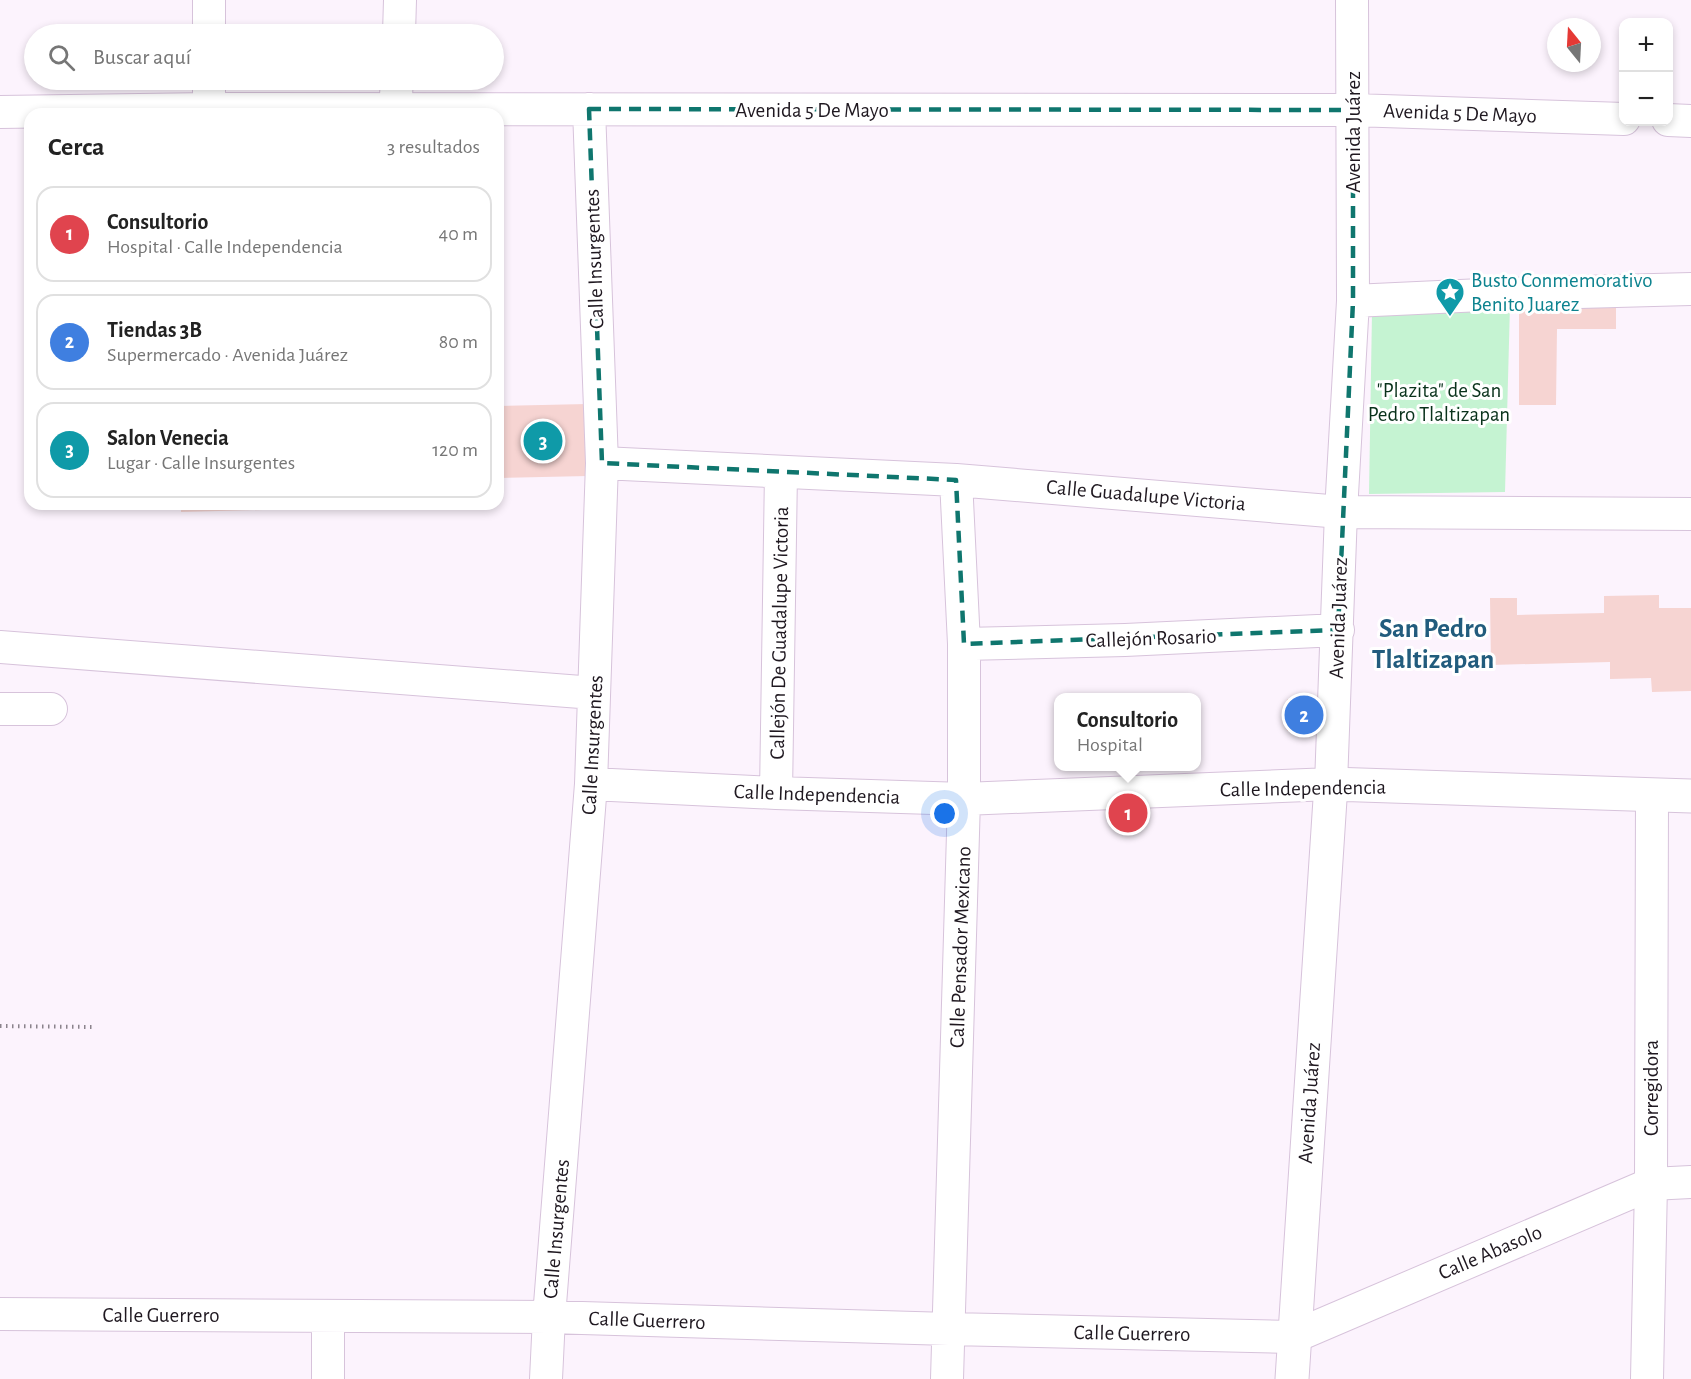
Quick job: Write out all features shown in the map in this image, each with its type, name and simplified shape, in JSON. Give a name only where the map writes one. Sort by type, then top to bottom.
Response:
[{"type":"street","points":[[209,0],[209,24]]},
{"type":"street","points":[[399,24],[400,0]]},
{"type":"street","name":"Avenida Juárez","points":[[1292,1379],[1331,784],[1341,512],[1353,301],[1352,0]]},
{"type":"street","points":[[395,108],[396,90]]},
{"type":"street","name":"Avenida 5 De Mayo","points":[[46,108],[209,94],[362,108]]},
{"type":"street","name":"Calle Insurgentes","points":[[546,1379],[591,784],[602,463],[589,109]]},
{"type":"street","name":"Avenida 5 De Mayo","points":[[0,112],[24,110]]},
{"type":"street","name":"Avenida 5 De Mayo","points":[[504,110],[1353,110],[1619,118]]},
{"type":"street","points":[[1673,120],[1691,121]]},
{"type":"street","points":[[1353,301],[1691,289]]},
{"type":"street","name":"Calle Guadalupe Victoria","points":[[602,463],[956,480],[1341,512],[1691,514]]},
{"type":"street","name":"Callejón De Guadalupe Victoria","points":[[776,793],[781,472]]},
{"type":"street","name":"Calle Pensador Mexicano","points":[[947,1379],[964,798],[963,644],[956,480]]},
{"type":"street","name":"Callejón Rosario","points":[[963,644],[1125,640],[1338,630]]},
{"type":"street","points":[[0,647],[594,693]]},
{"type":"street","points":[[0,709],[51,710]]},
{"type":"street","name":"Calle Independencia","points":[[591,784],[776,793],[964,798],[1331,784],[1691,796]]},
{"type":"street","name":"Corregidora","points":[[1647,1379],[1652,796]]},
{"type":"street","name":"Calle Abasolo","points":[[1293,1337],[1650,1184],[1691,1182]]},
{"type":"street","name":"Calle Guerrero","points":[[0,1314],[549,1317],[1293,1337]]},
{"type":"street","points":[[328,1316],[328,1379]]},
{"type":"path","points":[[0,1026],[92,1028]]},
{"type":"highlighted area","points":[[589,109],[1353,110],[1353,301],[1338,630],[964,644],[956,480],[602,463]]},
{"type":"green space","name":"\"Plazita\" de San Pedro Tlaltizapan","points":[[1510,305],[1505,492],[1369,494],[1372,312]]},
{"type":"building","points":[[1519,300],[1616,300],[1616,329],[1557,329],[1556,405],[1519,405]]},
{"type":"building","points":[[587,404],[588,476],[504,478],[504,406]]},
{"type":"building","points":[[181,510],[260,510],[181,512]]},
{"type":"building","points":[[1659,595],[1659,608],[1691,608],[1691,691],[1652,692],[1651,678],[1610,679],[1610,662],[1491,665],[1490,598],[1517,598],[1517,615],[1604,613],[1604,596]]},
{"type":"building","points":[[1287,699],[1322,699],[1321,731],[1287,731]]},
{"type":"place","name":"Busto Conmemorativo Benito Juarez","points":[[1450,318]]},
{"type":"place","name":"Salon Venecia","points":[[543,441]]},
{"type":"place","name":"Tiendas 3B","points":[[1304,715]]},
{"type":"place","name":"Consultorio","points":[[1128,813]]},
{"type":"district","name":"San Pedro Tlaltizapan","points":[[1433,644]]}]
